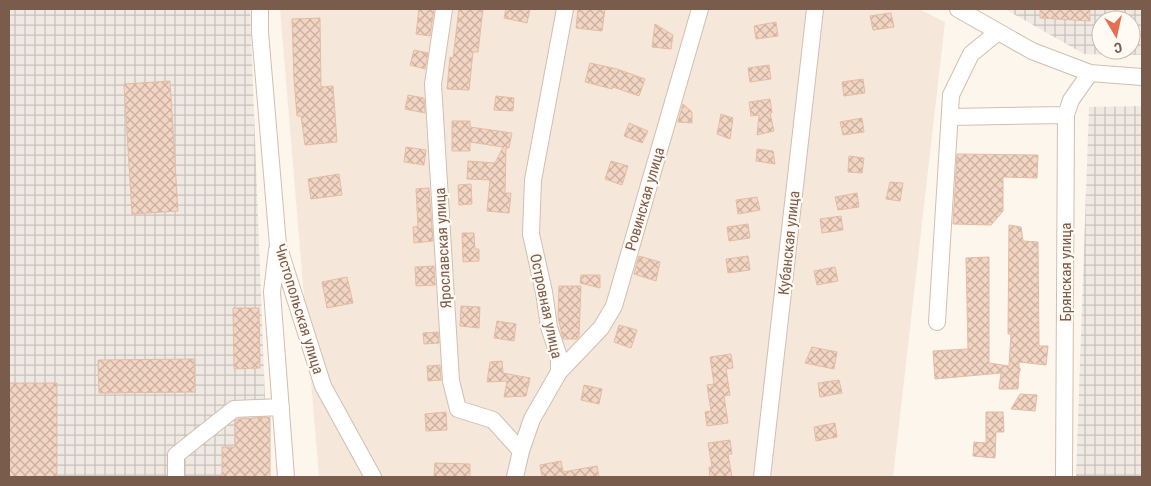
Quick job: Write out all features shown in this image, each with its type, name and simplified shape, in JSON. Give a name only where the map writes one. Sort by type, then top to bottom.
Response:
[{"type":"street","name":"Чистопольская улица","points":[[260,9],[260,32],[278,245],[323,386],[373,477]]},
{"type":"street","name":"Ярославская улица","points":[[444,9],[433,84],[451,381],[458,409],[493,420],[521,451]]},
{"type":"street","name":"Островная улица","points":[[515,477],[532,418],[559,372],[559,357],[549,327],[544,292],[531,234],[533,180],[565,9]]},
{"type":"street","name":"Ровинская улица","points":[[559,372],[601,328],[614,306],[700,9]]},
{"type":"street","name":"Кубанская улица","points":[[762,477],[815,9]]},
{"type":"street","points":[[958,9],[1032,52],[1090,74],[1142,76]]},
{"type":"street","points":[[937,322],[951,95],[970,54],[998,32]]},
{"type":"street","name":"Брянская улица","points":[[1064,477],[1066,115],[1071,100],[1090,74]]},
{"type":"street","points":[[950,117],[1066,115]]},
{"type":"street","points":[[278,245],[272,292],[286,477]]},
{"type":"street","points":[[176,477],[176,455],[234,409],[281,407]]},
{"type":"shaded area","points":[[9,9],[250,9],[268,477],[9,477]]},
{"type":"shaded area","points":[[280,9],[919,9],[945,22],[893,477],[319,477]]},
{"type":"shaded area","points":[[1005,9],[1142,9],[1142,55],[1141,10],[1091,10],[1091,54],[1084,54]]},
{"type":"shaded area","points":[[1142,106],[1142,477],[1076,477],[1089,107]]},
{"type":"building","points":[[419,9],[434,9],[430,36],[416,34]]},
{"type":"building","points":[[459,9],[483,9],[478,52],[473,52],[469,90],[447,89],[450,57],[453,58]]},
{"type":"building","points":[[506,9],[530,9],[527,23],[504,18]]},
{"type":"building","points":[[578,9],[605,9],[602,31],[576,28]]},
{"type":"building","points":[[1040,9],[1090,9],[1090,21],[1040,18]]},
{"type":"building","points":[[891,13],[894,27],[873,30],[870,16]]},
{"type":"building","points":[[320,18],[321,87],[333,86],[337,142],[305,145],[301,116],[297,116],[292,19]]},
{"type":"building","points":[[776,22],[778,36],[756,39],[754,26]]},
{"type":"building","points":[[655,24],[673,35],[671,49],[652,47]]},
{"type":"building","points":[[414,50],[428,53],[425,69],[410,65]]},
{"type":"building","points":[[590,63],[617,69],[645,79],[639,96],[613,87],[612,89],[585,82]]},
{"type":"building","points":[[769,65],[771,79],[750,82],[748,68]]},
{"type":"building","points":[[863,79],[865,93],[844,96],[842,82]]},
{"type":"building","points":[[170,81],[178,211],[132,214],[124,84]]},
{"type":"building","points":[[408,95],[424,98],[425,113],[405,109]]},
{"type":"building","points":[[496,96],[514,98],[513,111],[494,110]]},
{"type":"building","points":[[770,99],[772,113],[770,113],[774,131],[757,135],[759,115],[751,116],[749,102]]},
{"type":"building","points":[[683,104],[692,112],[692,123],[678,122]]},
{"type":"building","points":[[721,114],[733,118],[730,139],[717,134]]},
{"type":"building","points":[[862,118],[864,132],[843,135],[840,122]]},
{"type":"building","points":[[452,121],[470,121],[470,127],[512,133],[509,148],[506,148],[505,193],[511,193],[509,213],[487,211],[490,180],[467,179],[468,161],[495,163],[503,147],[470,142],[470,151],[452,151]]},
{"type":"building","points":[[629,123],[648,131],[642,143],[624,136]]},
{"type":"building","points":[[406,147],[426,150],[424,165],[404,162]]},
{"type":"building","points":[[757,149],[773,151],[775,164],[756,161]]},
{"type":"building","points":[[957,154],[1038,155],[1037,178],[1003,177],[1003,211],[991,225],[953,224]]},
{"type":"building","points":[[849,156],[864,158],[862,173],[848,172]]},
{"type":"building","points":[[611,161],[628,166],[622,185],[605,179]]},
{"type":"building","points":[[339,174],[342,195],[311,199],[308,179]]},
{"type":"building","points":[[890,182],[903,183],[900,201],[886,199]]},
{"type":"building","points":[[471,184],[472,204],[459,205],[458,185]]},
{"type":"building","points":[[429,188],[433,241],[414,243],[413,227],[418,226],[416,189]]},
{"type":"building","points":[[857,193],[859,207],[838,210],[835,197]]},
{"type":"building","points":[[757,197],[760,210],[738,214],[736,200]]},
{"type":"building","points":[[841,216],[843,230],[822,233],[820,219]]},
{"type":"building","points":[[748,224],[750,238],[729,241],[727,227]]},
{"type":"building","points":[[1009,225],[1021,227],[1023,241],[1038,242],[1039,346],[1048,346],[1046,365],[1019,362],[1018,389],[999,389],[1001,373],[935,379],[933,351],[968,349],[966,258],[989,257],[989,363],[1009,366],[1011,334],[1008,334]]},
{"type":"building","points":[[462,233],[474,233],[475,249],[479,249],[479,261],[463,262]]},
{"type":"building","points":[[639,256],[660,262],[656,281],[634,274]]},
{"type":"building","points":[[748,256],[750,270],[728,273],[726,259]]},
{"type":"building","points":[[434,266],[435,285],[416,286],[415,267]]},
{"type":"building","points":[[835,267],[838,281],[817,285],[814,271]]},
{"type":"building","points":[[581,275],[600,275],[600,288],[580,283]]},
{"type":"building","points":[[347,277],[353,303],[327,308],[322,282]]},
{"type":"building","points":[[559,286],[581,286],[579,336],[577,339],[563,339],[558,317]]},
{"type":"building","points":[[461,306],[480,307],[479,328],[460,326]]},
{"type":"building","points":[[233,308],[259,308],[260,368],[234,369]]},
{"type":"building","points":[[497,321],[516,324],[514,341],[494,338]]},
{"type":"building","points":[[619,325],[637,330],[631,348],[614,342]]},
{"type":"building","points":[[438,332],[439,343],[424,344],[423,333]]},
{"type":"building","points":[[812,347],[837,352],[834,369],[805,363]]},
{"type":"building","points":[[731,354],[733,368],[726,369],[730,395],[724,396],[728,423],[707,426],[705,412],[711,411],[707,385],[714,384],[710,357]]},
{"type":"building","points":[[194,359],[195,392],[99,393],[98,360]]},
{"type":"building","points":[[502,361],[503,373],[530,378],[526,396],[504,397],[507,381],[487,382],[490,362]]},
{"type":"building","points":[[440,365],[441,380],[428,381],[427,366]]},
{"type":"building","points":[[839,380],[842,393],[820,397],[818,383]]},
{"type":"building","points":[[9,383],[57,383],[57,477],[9,477]]},
{"type":"building","points":[[584,385],[602,389],[599,404],[581,400]]},
{"type":"building","points":[[1020,394],[1037,395],[1035,411],[1011,409]]},
{"type":"building","points":[[446,412],[447,430],[426,431],[425,414]]},
{"type":"building","points":[[986,412],[1003,412],[1004,432],[996,432],[995,458],[973,456],[974,442],[986,443]]},
{"type":"building","points":[[270,417],[270,477],[222,477],[222,447],[235,447],[235,421],[238,419]]},
{"type":"building","points":[[835,423],[837,437],[816,441],[814,427]]},
{"type":"building","points":[[730,440],[732,454],[728,454],[732,477],[710,477],[709,467],[712,467],[708,443]]},
{"type":"building","points":[[561,461],[563,472],[597,466],[599,477],[542,477],[540,465]]},
{"type":"building","points":[[435,463],[470,464],[470,477],[434,477]]}]
